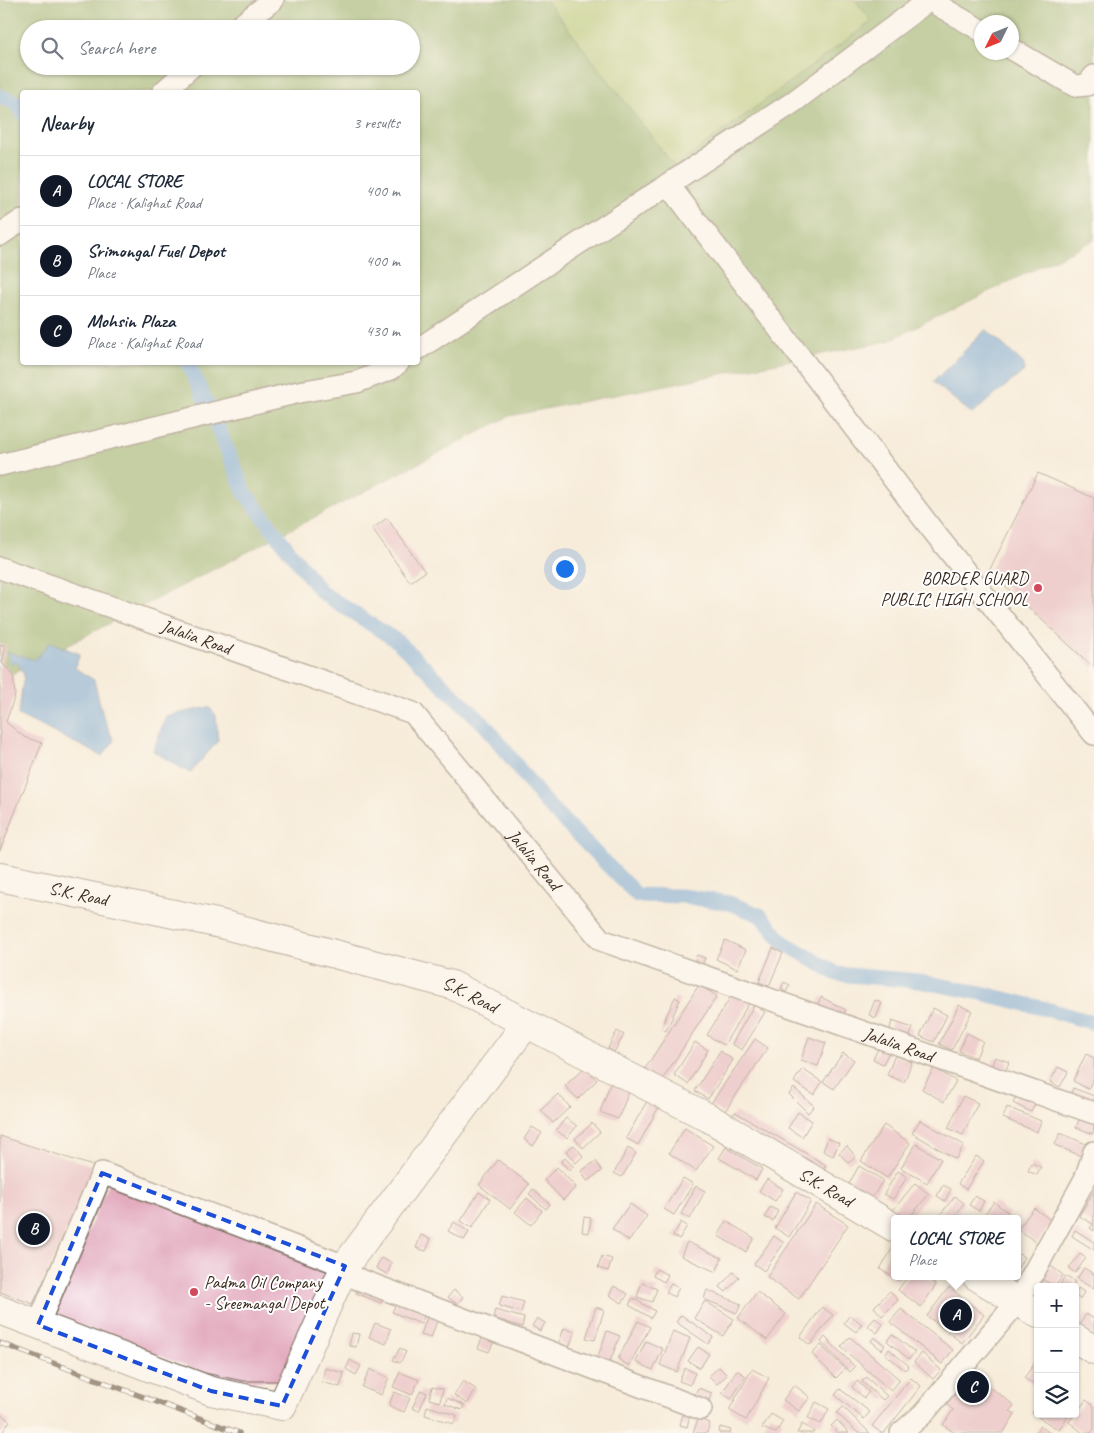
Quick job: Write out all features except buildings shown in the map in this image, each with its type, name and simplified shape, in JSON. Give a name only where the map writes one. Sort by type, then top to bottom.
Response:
[{"type":"main road","name":"S.K. Road","points":[[0,877],[221,924],[452,986],[709,1118],[891,1226]]},
{"type":"main road","points":[[0,1310],[211,1391],[282,1406],[344,1269],[526,1024]]},
{"type":"main road","points":[[983,1280],[1028,1307]]},
{"type":"main road","points":[[1079,1341],[1094,1350]]},
{"type":"street","points":[[247,20],[272,0]]},
{"type":"street","points":[[420,349],[463,318],[517,286],[792,103],[929,0],[974,26]]},
{"type":"street","points":[[1019,53],[1075,86],[1087,85],[1094,76]]},
{"type":"street","points":[[165,90],[182,75]]},
{"type":"street","points":[[668,185],[930,527],[1094,734]]},
{"type":"street","points":[[0,235],[20,221]]},
{"type":"street","points":[[0,465],[299,392],[357,382],[390,369],[395,365]]},
{"type":"street","name":"Jalalia Road","points":[[0,568],[412,713],[601,940],[1094,1113]]},
{"type":"street","points":[[901,1433],[924,1414],[1028,1307],[1094,1152]]},
{"type":"street","points":[[38,1325],[102,1173],[701,1409]]},
{"type":"highlighted area","points":[[102,1173],[345,1266],[282,1406],[211,1391],[38,1325]]},
{"type":"green space","points":[[0,0],[546,0],[675,167],[872,21],[855,0],[1094,0],[1094,240],[888,341],[510,416],[0,680]]},
{"type":"green space","points":[[546,0],[855,0],[872,21],[675,167]]},
{"type":"water","points":[[986,329],[1024,364],[1024,371],[972,414],[933,382]]},
{"type":"water","points":[[50,642],[80,654],[75,668],[94,680],[103,716],[114,741],[102,756],[18,715],[24,675],[17,662],[11,664],[7,652],[35,660]]},
{"type":"water","points":[[209,707],[216,715],[218,741],[190,773],[153,751],[166,716]]},
{"type":"waterway","points":[[0,96],[17,103],[20,109]]},
{"type":"waterway","points":[[188,365],[212,414],[245,493],[321,592],[397,641],[486,726],[545,802],[637,895],[682,896],[729,903],[760,915],[783,942],[837,974],[918,981],[981,993],[1094,1023]]},
{"type":"railway","points":[[0,1343],[239,1433]]},
{"type":"place","name":"BORDER GUARD PUBLIC HIGH SCHOOL","points":[[1038,588]]},
{"type":"place","name":"Srimongal Fuel Depot","points":[[34,1229]]},
{"type":"place","name":"Padma Oil Company - Sreemangal Depot","points":[[194,1292]]},
{"type":"place","name":"LOCAL STORE","points":[[956,1315]]},
{"type":"place","name":"Mohsin Plaza","points":[[973,1387]]}]
